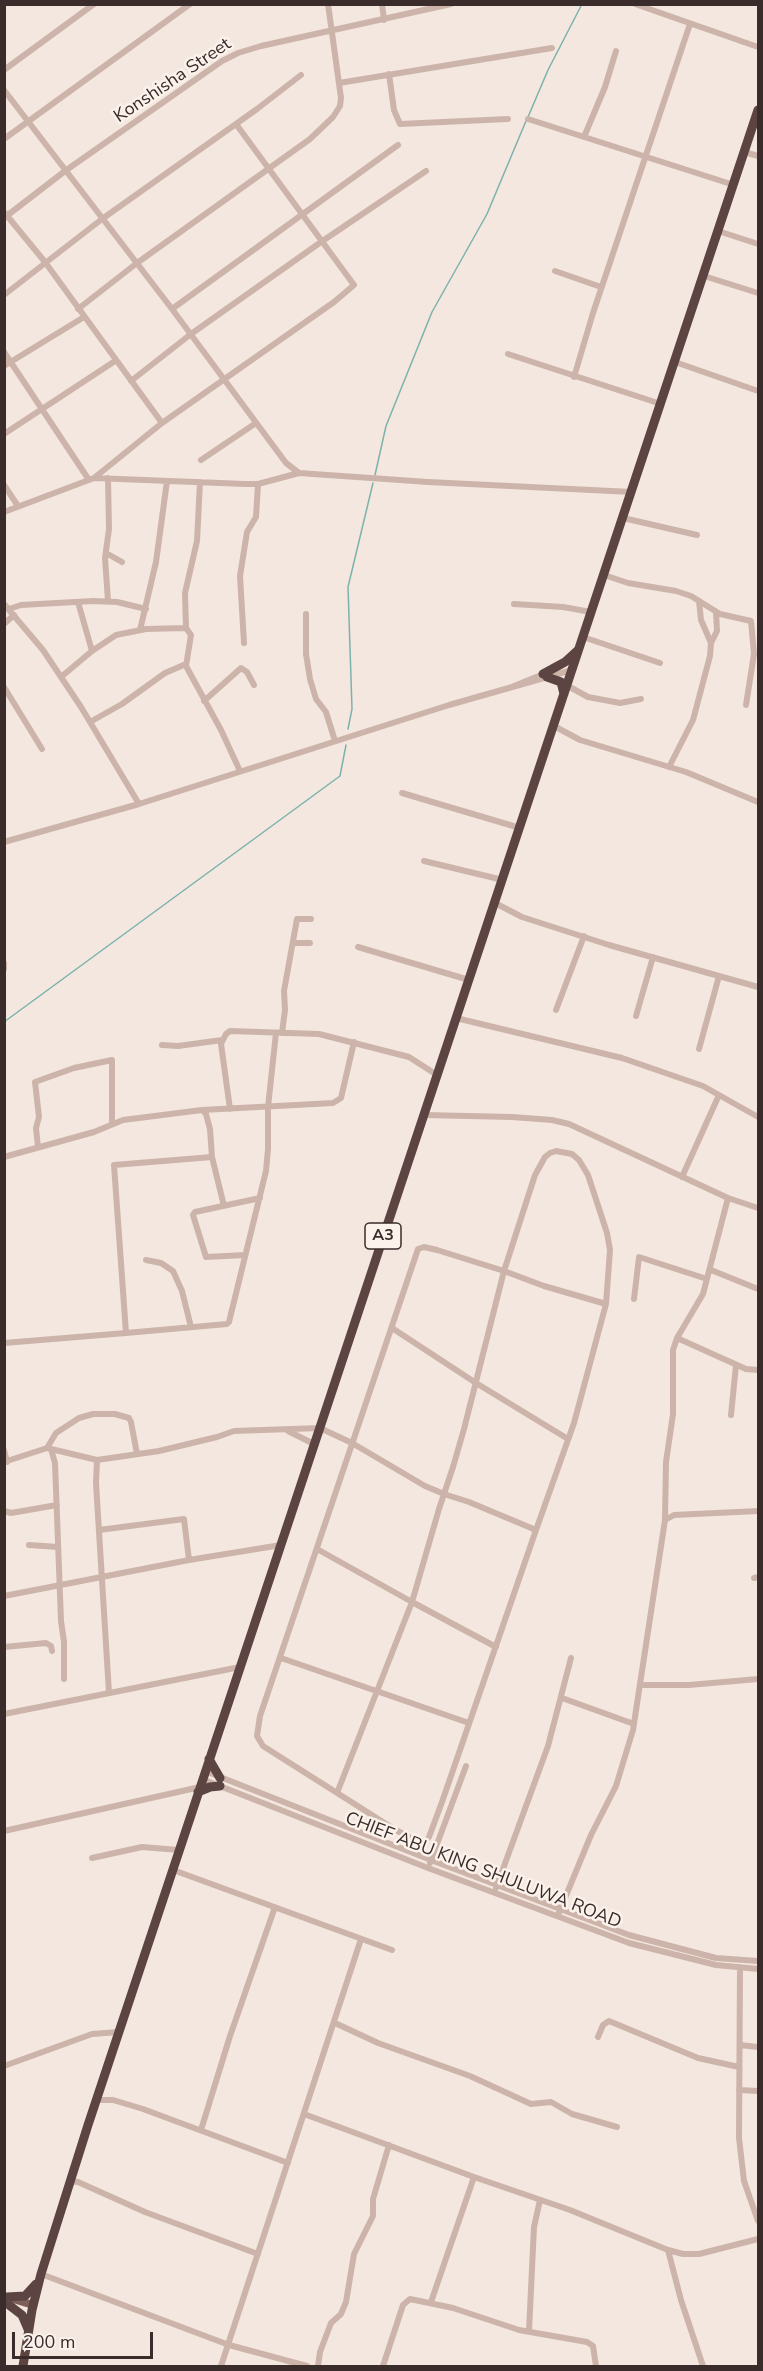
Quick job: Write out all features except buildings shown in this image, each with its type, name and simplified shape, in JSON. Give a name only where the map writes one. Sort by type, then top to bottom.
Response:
[{"type":"highway","name":"A3","points":[[23,2367],[32,2308],[41,2274],[100,2089],[759,110]]},
{"type":"highway","points":[[545,676],[565,662],[582,642]]},
{"type":"highway","points":[[545,676],[561,682],[564,699]]},
{"type":"highway","points":[[201,1783],[210,1787],[220,1782],[209,1759]]},
{"type":"highway","points":[[5,2299],[28,2294],[41,2274]]},
{"type":"highway","points":[[5,2299],[22,2315],[28,2329]]},
{"type":"main road","points":[[5,2299],[32,2308]]},
{"type":"street","points":[[4,70],[94,4]]},
{"type":"street","points":[[4,139],[190,4]]},
{"type":"street","points":[[78,309],[137,263],[310,139],[333,117],[341,103],[328,4]]},
{"type":"street","points":[[382,4],[384,20]]},
{"type":"street","name":"Konshisha Street","points":[[5,215],[222,61],[248,49],[451,4]]},
{"type":"street","points":[[635,4],[759,46]]},
{"type":"street","points":[[574,377],[601,287],[690,24]]},
{"type":"street","points":[[339,83],[552,48]]},
{"type":"street","points":[[584,137],[616,51]]},
{"type":"street","points":[[389,74],[394,110],[400,124],[508,119]]},
{"type":"street","points":[[4,295],[102,219],[301,75]]},
{"type":"street","points":[[4,90],[191,334],[286,463],[299,473]]},
{"type":"street","points":[[528,119],[734,185]]},
{"type":"street","points":[[92,479],[162,423],[353,287],[353,282],[321,242],[236,124]]},
{"type":"street","points":[[172,309],[398,145]]},
{"type":"street","points":[[744,152],[759,156]]},
{"type":"street","points":[[130,381],[191,334],[426,171]]},
{"type":"street","points":[[5,215],[45,262],[162,423]]},
{"type":"street","points":[[718,231],[759,244]]},
{"type":"street","points":[[555,271],[601,287]]},
{"type":"street","points":[[704,276],[759,293]]},
{"type":"street","points":[[8,364],[84,317]]},
{"type":"street","points":[[4,352],[8,364],[92,479]]},
{"type":"street","points":[[508,354],[661,404]]},
{"type":"street","points":[[4,434],[116,360]]},
{"type":"street","points":[[675,362],[759,391]]},
{"type":"street","points":[[201,460],[256,423]]},
{"type":"street","points":[[4,512],[92,479],[108,478],[258,484],[299,473],[632,492]]},
{"type":"street","points":[[108,478],[110,529],[106,553],[108,601]]},
{"type":"street","points":[[140,630],[156,562],[167,481]]},
{"type":"street","points":[[200,482],[197,541],[185,593],[186,628],[191,635],[186,669],[221,730],[240,771]]},
{"type":"street","points":[[244,643],[240,576],[247,532],[256,517],[258,484]]},
{"type":"street","points":[[4,485],[18,506]]},
{"type":"street","points":[[623,518],[697,535]]},
{"type":"street","points":[[106,553],[122,562]]},
{"type":"street","points":[[604,575],[628,583],[676,591],[699,601],[716,612],[748,619],[752,624],[754,654],[746,705]]},
{"type":"street","points":[[9,609],[21,605],[108,601],[146,609]]},
{"type":"street","points":[[699,601],[701,620],[711,643]]},
{"type":"street","points":[[78,602],[92,651]]},
{"type":"street","points":[[514,604],[563,607],[591,612]]},
{"type":"street","points":[[4,624],[9,609]]},
{"type":"street","points":[[9,609],[44,650],[139,804]]},
{"type":"street","points":[[669,767],[693,720],[710,656],[711,643],[717,631],[716,612]]},
{"type":"street","points":[[306,614],[306,654],[310,679],[316,699],[326,712],[335,741]]},
{"type":"street","points":[[62,677],[92,651],[116,635],[140,630],[186,628]]},
{"type":"street","points":[[582,642],[660,663]]},
{"type":"street","points":[[90,722],[122,704],[165,673],[186,663]]},
{"type":"street","points":[[4,842],[139,804],[573,667]]},
{"type":"street","points":[[204,700],[241,668],[254,685]]},
{"type":"street","points":[[568,686],[588,697],[620,703],[641,699]]},
{"type":"street","points":[[4,687],[42,749]]},
{"type":"street","points":[[554,726],[580,740],[711,781],[759,802]]},
{"type":"street","points":[[402,793],[520,828]]},
{"type":"street","points":[[424,861],[503,880]]},
{"type":"street","points":[[495,903],[522,916],[584,936],[759,987]]},
{"type":"street","points":[[4,1342],[192,1328],[228,1323],[260,1198],[268,1149],[268,1107],[279,1033],[285,1010],[284,991],[298,918],[311,919]]},
{"type":"street","points":[[556,1010],[584,936]]},
{"type":"street","points":[[294,943],[310,943]]},
{"type":"street","points":[[358,947],[469,980]]},
{"type":"street","points":[[636,1016],[652,957]]},
{"type":"street","points":[[4,963],[4,969]]},
{"type":"street","points":[[699,1049],[719,976]]},
{"type":"street","points":[[456,1018],[622,1058],[703,1086],[759,1117]]},
{"type":"street","points":[[162,1045],[178,1046],[222,1040],[230,1031],[319,1034],[410,1057],[437,1075]]},
{"type":"street","points":[[222,1040],[230,1109]]},
{"type":"street","points":[[4,1157],[90,1134],[123,1120],[230,1109],[318,1105],[339,1100],[354,1042]]},
{"type":"street","points":[[39,1147],[36,1128],[39,1117],[35,1082],[74,1068],[112,1060],[112,1123]]},
{"type":"street","points":[[682,1178],[720,1095]]},
{"type":"street","points":[[206,1112],[212,1157],[224,1206]]},
{"type":"street","points":[[424,1115],[512,1117],[552,1120],[568,1124],[682,1178],[728,1198],[759,1208]]},
{"type":"street","points":[[337,1793],[412,1602],[476,1383],[504,1271],[518,1225],[540,1164],[549,1153],[564,1151],[579,1160],[588,1175],[607,1233],[610,1250],[606,1304],[568,1439],[429,1837],[424,1842],[410,1838],[337,1793],[276,1755],[263,1746],[258,1736],[260,1716],[420,1248],[437,1250],[504,1271],[544,1286],[606,1304]]},
{"type":"street","points":[[126,1333],[114,1165],[212,1157]]},
{"type":"street","points":[[245,1255],[211,1258],[205,1255],[194,1213],[260,1198]]},
{"type":"street","points":[[558,1915],[591,1835],[616,1786],[634,1724],[666,1520],[666,1462],[673,1414],[673,1350],[677,1338],[701,1300],[711,1270],[728,1198]]},
{"type":"street","points":[[634,1299],[639,1257],[707,1279]]},
{"type":"street","points":[[146,1260],[161,1263],[173,1270],[182,1291],[192,1328]]},
{"type":"street","points":[[711,1270],[759,1289]]},
{"type":"street","points":[[392,1328],[568,1439]]},
{"type":"street","points":[[677,1338],[736,1365],[759,1370]]},
{"type":"street","points":[[731,1415],[736,1365]]},
{"type":"street","points":[[49,1448],[56,1433],[72,1421],[93,1414],[115,1414],[129,1418],[136,1454]]},
{"type":"street","points":[[4,1450],[6,1462],[49,1448],[97,1460],[204,1441],[234,1431],[320,1428],[352,1443],[425,1486],[536,1530]]},
{"type":"street","points":[[288,1430],[315,1444]]},
{"type":"street","points":[[49,1448],[55,1457],[64,1679]]},
{"type":"street","points":[[55,1457],[61,1451]]},
{"type":"street","points":[[97,1460],[109,1693]]},
{"type":"street","points":[[4,1511],[11,1513],[57,1506]]},
{"type":"street","points":[[665,1509],[674,1515]]},
{"type":"street","points":[[666,1520],[674,1515],[759,1511]]},
{"type":"street","points":[[99,1530],[184,1519],[189,1560]]},
{"type":"street","points":[[29,1545],[58,1547]]},
{"type":"street","points":[[4,1596],[280,1545]]},
{"type":"street","points":[[317,1549],[496,1647]]},
{"type":"street","points":[[4,1647],[46,1643],[51,1646],[52,1651]]},
{"type":"street","points":[[281,1658],[469,1723]]},
{"type":"street","points":[[495,1888],[535,1785],[562,1698],[571,1658]]},
{"type":"street","points":[[4,1714],[240,1666]]},
{"type":"street","points":[[640,1685],[689,1685],[759,1679]]},
{"type":"street","points":[[562,1698],[634,1724]]},
{"type":"street","points":[[428,1868],[466,1766]]},
{"type":"street","points":[[4,1831],[201,1783],[220,1782],[431,1860],[495,1888],[561,1908],[629,1935],[716,1958],[759,1961]]},
{"type":"street","name":"CHIEF ABU KING SHULUWA ROAD","points":[[220,1782],[428,1868],[495,1888],[637,1945],[699,1961],[759,1969]]},
{"type":"street","points":[[92,1858],[142,1846],[179,1850]]},
{"type":"street","points":[[173,1870],[392,1950]]},
{"type":"street","points":[[201,2130],[230,2036],[275,1907]]},
{"type":"street","points":[[220,2367],[361,1939]]},
{"type":"street","points":[[740,1967],[740,2138],[744,2181],[759,2221]]},
{"type":"street","points":[[598,2037],[603,2025],[609,2021],[698,2058],[739,2067]]},
{"type":"street","points":[[335,2023],[378,2043],[470,2076],[531,2104],[551,2102],[572,2114],[617,2127]]},
{"type":"street","points":[[4,2066],[92,2034],[119,2032]]},
{"type":"street","points":[[740,2045],[759,2047]]},
{"type":"street","points":[[100,2089],[113,2100]]},
{"type":"street","points":[[739,2090],[759,2091]]},
{"type":"street","points":[[97,2100],[113,2100],[288,2163]]},
{"type":"street","points":[[304,2114],[682,2254],[699,2254],[759,2239]]},
{"type":"street","points":[[318,2367],[320,2352],[331,2323],[341,2314],[346,2302],[354,2254],[373,2216],[373,2199],[389,2145]]},
{"type":"street","points":[[430,2302],[474,2176]]},
{"type":"street","points":[[70,2181],[78,2182],[146,2212],[258,2254]]},
{"type":"street","points":[[529,2331],[534,2227],[540,2200]]},
{"type":"street","points":[[668,2250],[681,2300],[703,2367]]},
{"type":"street","points":[[41,2274],[229,2345],[307,2367]]},
{"type":"street","points":[[383,2367],[405,2301],[410,2299],[430,2302],[501,2325],[589,2342],[592,2346],[596,2367]]},
{"type":"waterway","points":[[528,117],[548,70],[582,4]]},
{"type":"waterway","points":[[375,475],[386,426],[432,312],[487,214],[526,121]]},
{"type":"waterway","points":[[348,729],[352,709],[348,587],[373,483]]},
{"type":"waterway","points":[[4,1022],[340,776],[346,745]]}]
